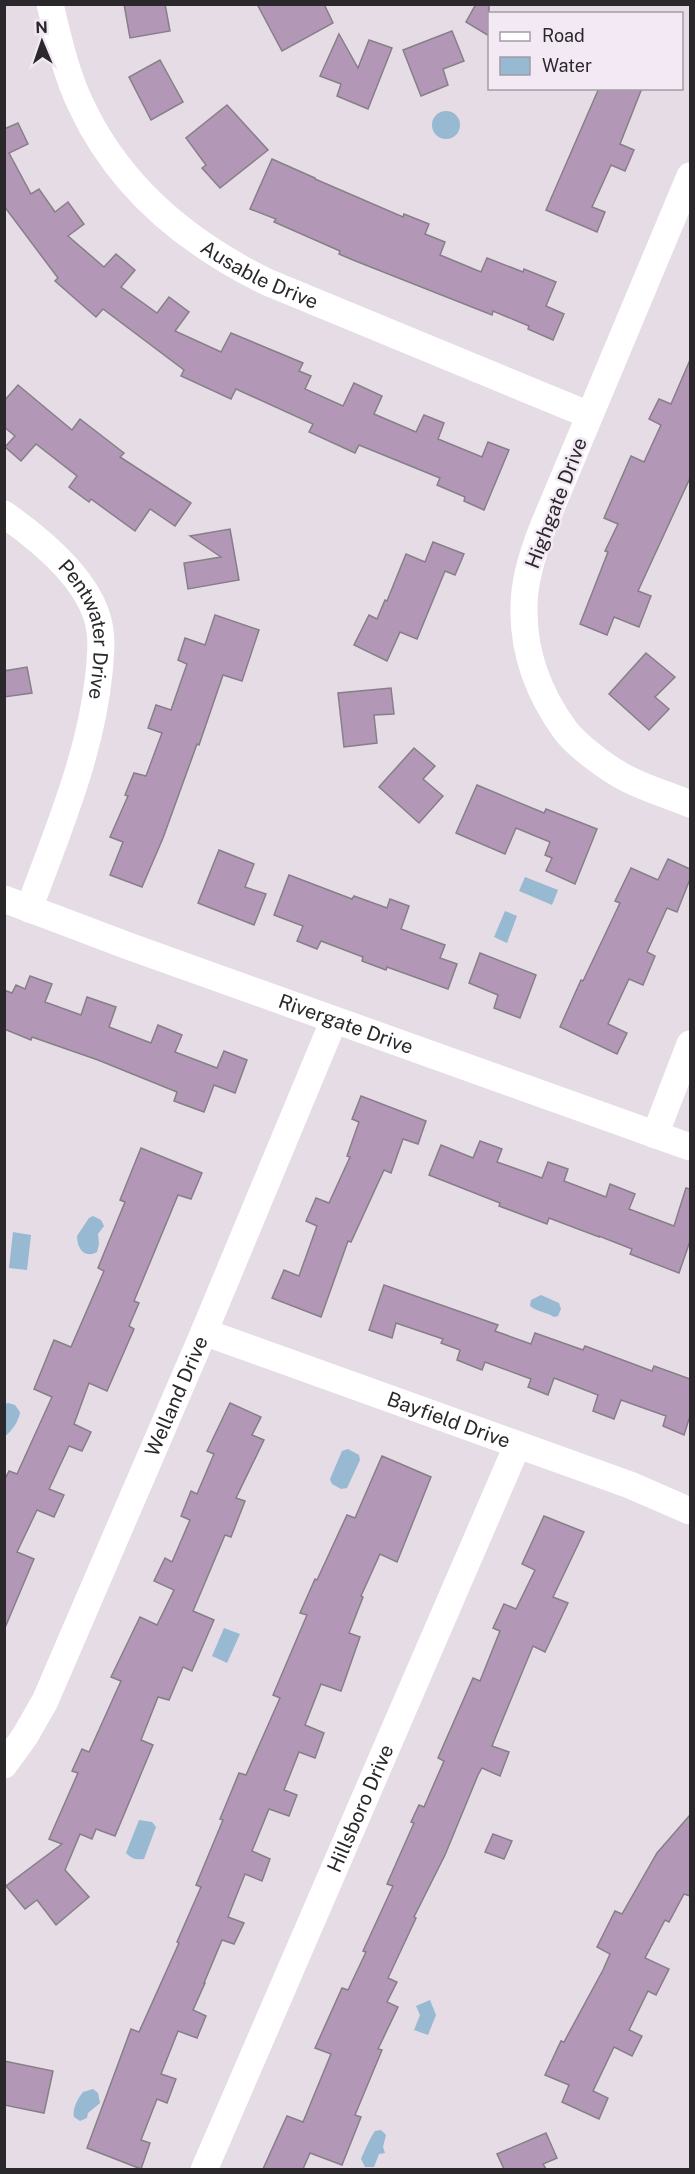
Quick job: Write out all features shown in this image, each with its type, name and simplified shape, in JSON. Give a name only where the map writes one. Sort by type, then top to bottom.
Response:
[{"type":"street","name":"Ausable Drive","points":[[50,4],[69,74],[81,105],[93,127],[133,183],[156,209],[179,229],[204,248],[267,282],[589,415]]},
{"type":"street","name":"Highgate Drive","points":[[690,176],[531,558],[524,606],[530,662],[546,698],[566,732],[623,777],[690,804]]},
{"type":"street","name":"Pentwater Drive","points":[[4,514],[54,554],[81,586],[96,613],[102,638],[96,699],[89,739],[29,909]]},
{"type":"street","name":"Rivergate Drive","points":[[4,899],[131,947],[690,1147]]},
{"type":"street","name":"Welland Drive","points":[[4,1765],[25,1736],[45,1701],[204,1332],[334,1020]]},
{"type":"street","points":[[655,1135],[690,1044]]},
{"type":"street","name":"Bayfield Drive","points":[[204,1332],[630,1485],[690,1511]]},
{"type":"street","name":"Hillsboro Drive","points":[[204,2169],[517,1446]]},
{"type":"water","points":[[446,111],[456,115],[460,125],[456,135],[446,139],[436,135],[432,125],[436,115]]},
{"type":"water","points":[[525,877],[558,890],[552,905],[519,891]]},
{"type":"water","points":[[505,911],[517,916],[507,943],[494,937]]},
{"type":"water","points":[[93,1216],[101,1220],[104,1226],[98,1234],[97,1252],[88,1254],[78,1245],[77,1236],[89,1218]]},
{"type":"water","points":[[13,1232],[31,1235],[27,1270],[9,1268]]},
{"type":"water","points":[[541,1295],[559,1303],[561,1309],[558,1316],[554,1317],[530,1306],[531,1300]]},
{"type":"water","points":[[5,1404],[15,1405],[20,1412],[15,1426],[5,1436]]},
{"type":"water","points":[[348,1449],[359,1455],[360,1460],[347,1488],[341,1489],[332,1484],[330,1479],[342,1451]]},
{"type":"water","points":[[224,1628],[240,1634],[227,1663],[212,1656]]},
{"type":"water","points":[[139,1820],[152,1822],[156,1827],[144,1859],[132,1858],[126,1853]]},
{"type":"water","points":[[430,2000],[436,2015],[428,2035],[414,2030],[420,2015],[416,2006]]},
{"type":"water","points":[[93,2089],[98,2093],[100,2103],[88,2113],[87,2118],[80,2121],[74,2117],[76,2104],[83,2092]]},
{"type":"water","points":[[381,2130],[386,2135],[383,2147],[385,2153],[379,2154],[374,2167],[365,2167],[361,2159],[375,2131]]},
{"type":"building","points":[[124,4],[165,4],[170,31],[130,38]]},
{"type":"building","points":[[257,4],[324,4],[333,23],[282,51]]},
{"type":"building","points":[[476,4],[489,4],[488,35],[466,22]]},
{"type":"building","points":[[452,31],[464,61],[443,69],[448,85],[421,96],[403,50]]},
{"type":"building","points":[[339,34],[358,68],[369,40],[392,48],[368,109],[337,96],[341,84],[320,76]]},
{"type":"building","points":[[160,60],[183,102],[151,120],[129,77]]},
{"type":"building","points":[[598,90],[641,90],[620,144],[634,150],[625,171],[611,165],[592,207],[605,212],[597,232],[546,210]]},
{"type":"building","points":[[227,105],[268,150],[220,188],[202,168],[206,165],[186,138]]},
{"type":"building","points":[[18,123],[28,144],[9,153],[31,194],[39,189],[55,212],[68,202],[84,224],[68,236],[104,267],[116,254],[135,270],[121,287],[157,313],[169,297],[189,312],[175,331],[221,352],[231,333],[303,363],[299,371],[311,376],[305,389],[343,406],[354,383],[382,396],[374,414],[416,432],[424,415],[444,423],[438,439],[482,457],[488,442],[509,450],[484,510],[464,501],[465,497],[437,485],[440,478],[359,445],[355,453],[309,432],[313,424],[236,389],[231,399],[181,376],[184,370],[103,309],[96,317],[55,281],[58,278],[4,206],[4,129]]},
{"type":"building","points":[[272,159],[403,217],[404,214],[429,224],[425,234],[445,242],[440,255],[481,272],[487,258],[556,282],[546,306],[564,314],[553,340],[528,329],[529,326],[493,311],[492,315],[339,254],[340,251],[274,222],[276,219],[250,209]]},
{"type":"building","points":[[690,360],[690,478],[638,591],[651,596],[639,627],[614,617],[607,635],[580,624],[608,552],[605,551],[618,524],[604,518],[631,456],[644,462],[661,425],[649,419],[659,399],[671,404]]},
{"type":"building","points":[[18,385],[72,430],[80,419],[124,453],[120,457],[191,503],[175,526],[150,509],[135,531],[91,499],[89,502],[69,487],[77,476],[36,444],[21,461],[5,447],[15,436],[4,427],[4,401]]},
{"type":"building","points":[[230,529],[239,580],[188,589],[184,563],[221,557],[190,536]]},
{"type":"building","points":[[433,542],[464,554],[455,575],[445,571],[417,639],[400,632],[387,661],[354,645],[369,615],[377,619],[406,554],[425,562]]},
{"type":"building","points":[[215,615],[259,630],[242,681],[223,675],[199,745],[197,744],[163,838],[142,887],[110,875],[123,842],[110,837],[128,796],[125,795],[134,773],[146,776],[162,733],[148,728],[156,705],[171,710],[187,664],[178,660],[185,638],[205,645]]},
{"type":"building","points":[[646,653],[675,677],[655,697],[669,709],[649,730],[609,694]]},
{"type":"building","points":[[27,667],[32,693],[4,697],[4,671]]},
{"type":"building","points":[[391,688],[394,714],[374,715],[377,743],[344,747],[338,693]]},
{"type":"building","points":[[414,748],[435,766],[423,779],[443,796],[419,823],[379,787]]},
{"type":"building","points":[[477,785],[544,813],[546,809],[597,829],[575,884],[546,871],[552,858],[545,855],[550,842],[516,828],[505,854],[456,833]]},
{"type":"building","points":[[219,850],[254,864],[245,887],[266,894],[254,925],[198,903]]},
{"type":"building","points":[[668,859],[690,869],[690,879],[677,912],[667,908],[647,952],[655,956],[643,985],[629,979],[608,1024],[627,1033],[617,1054],[560,1027],[620,903],[615,901],[631,868],[658,880]]},
{"type":"building","points":[[289,875],[352,899],[354,896],[387,908],[390,899],[409,906],[401,929],[445,945],[440,958],[457,964],[448,989],[387,967],[386,970],[362,961],[363,957],[321,941],[317,949],[297,941],[303,926],[274,915]]},
{"type":"building","points":[[480,953],[536,975],[520,1018],[494,1008],[498,995],[469,983]]},
{"type":"building","points":[[30,976],[52,984],[45,1002],[81,1015],[87,997],[116,1007],[109,1027],[151,1043],[158,1025],[182,1035],[175,1052],[217,1068],[224,1051],[247,1060],[235,1093],[214,1085],[204,1112],[174,1101],[177,1092],[98,1060],[32,1037],[31,1040],[4,1029],[4,990],[12,993],[16,985],[25,989]]},
{"type":"building","points":[[361,1096],[426,1121],[418,1144],[403,1139],[391,1173],[384,1170],[351,1242],[348,1241],[321,1317],[272,1298],[284,1270],[299,1276],[317,1226],[306,1221],[316,1198],[329,1203],[350,1157],[347,1156],[359,1122],[352,1119]]},
{"type":"building","points":[[480,1141],[502,1149],[497,1162],[542,1178],[548,1162],[568,1169],[564,1181],[606,1197],[610,1184],[635,1194],[629,1209],[674,1226],[686,1188],[690,1189],[690,1241],[679,1273],[630,1254],[632,1249],[599,1236],[549,1218],[547,1224],[429,1175],[441,1145],[473,1158]]},
{"type":"building","points":[[141,1148],[202,1173],[191,1199],[178,1195],[134,1301],[139,1303],[129,1326],[134,1329],[107,1391],[89,1383],[74,1424],[91,1432],[82,1451],[69,1446],[49,1489],[64,1495],[54,1517],[37,1510],[17,1552],[34,1559],[4,1630],[4,1481],[9,1471],[17,1474],[52,1397],[34,1389],[54,1340],[71,1347],[104,1271],[98,1268],[125,1202],[120,1200]]},
{"type":"building","points":[[384,1285],[498,1325],[495,1331],[531,1344],[535,1333],[583,1350],[585,1346],[652,1371],[654,1366],[690,1379],[690,1416],[684,1435],[663,1426],[666,1416],[621,1400],[614,1419],[593,1411],[598,1395],[554,1378],[548,1395],[528,1387],[531,1379],[485,1362],[482,1370],[457,1360],[460,1350],[441,1343],[443,1339],[396,1323],[392,1338],[369,1330]]},
{"type":"building","points":[[230,1403],[261,1417],[252,1435],[264,1440],[236,1498],[245,1501],[231,1537],[225,1535],[193,1611],[214,1620],[192,1671],[183,1667],[169,1700],[158,1697],[141,1740],[153,1745],[115,1836],[96,1829],[92,1839],[80,1834],[65,1870],[89,1897],[56,1925],[37,1900],[25,1909],[6,1886],[62,1844],[49,1839],[78,1773],[72,1771],[82,1749],[89,1752],[121,1681],[111,1677],[140,1617],[157,1625],[174,1590],[154,1581],[165,1558],[172,1562],[190,1520],[181,1516],[191,1491],[197,1494],[214,1454],[207,1451]]},
{"type":"building","points":[[382,1456],[431,1477],[397,1562],[380,1554],[361,1596],[363,1597],[349,1633],[360,1637],[341,1691],[321,1684],[305,1725],[324,1733],[315,1758],[299,1752],[284,1790],[297,1795],[289,1816],[269,1809],[252,1851],[270,1859],[262,1881],[245,1874],[228,1917],[244,1923],[234,1944],[222,1940],[204,1983],[193,2010],[206,2016],[197,2038],[178,2031],[161,2074],[176,2079],[167,2103],[157,2099],[141,2140],[150,2143],[141,2169],[87,2148],[131,2029],[139,2032],[179,1943],[177,1942],[201,1887],[196,1885],[223,1820],[220,1819],[239,1773],[246,1775],[280,1698],[273,1695],[307,1615],[300,1613],[347,1515],[355,1518]]},
{"type":"building","points":[[544,1516],[584,1532],[553,1597],[568,1603],[545,1652],[533,1646],[492,1746],[509,1752],[500,1776],[482,1768],[478,1775],[445,1855],[414,1917],[416,1918],[388,1978],[397,1982],[387,2002],[398,2007],[378,2049],[382,2050],[355,2115],[361,2117],[342,2165],[310,2153],[303,2169],[263,2169],[287,2116],[303,2122],[331,2054],[315,2048],[342,1988],[348,1990],[366,1952],[363,1951],[393,1886],[387,1884],[414,1823],[411,1822],[419,1805],[424,1807],[444,1761],[438,1758],[473,1678],[480,1681],[500,1631],[493,1628],[504,1604],[516,1609],[535,1570],[522,1564]]},
{"type":"building","points":[[690,1815],[690,1896],[684,1894],[669,1922],[665,1920],[645,1958],[669,1969],[656,1995],[648,1991],[629,2030],[642,2036],[632,2056],[614,2047],[593,2091],[608,2098],[599,2119],[562,2102],[569,2085],[545,2075],[561,2041],[564,2042],[610,1954],[597,1947],[615,1911],[622,1914],[657,1853]]},
{"type":"building","points":[[493,1834],[512,1841],[504,1859],[485,1852]]},
{"type":"building","points":[[4,2061],[53,2071],[44,2113],[4,2105]]},
{"type":"building","points":[[546,2133],[557,2158],[543,2164],[546,2169],[504,2169],[497,2154]]}]
